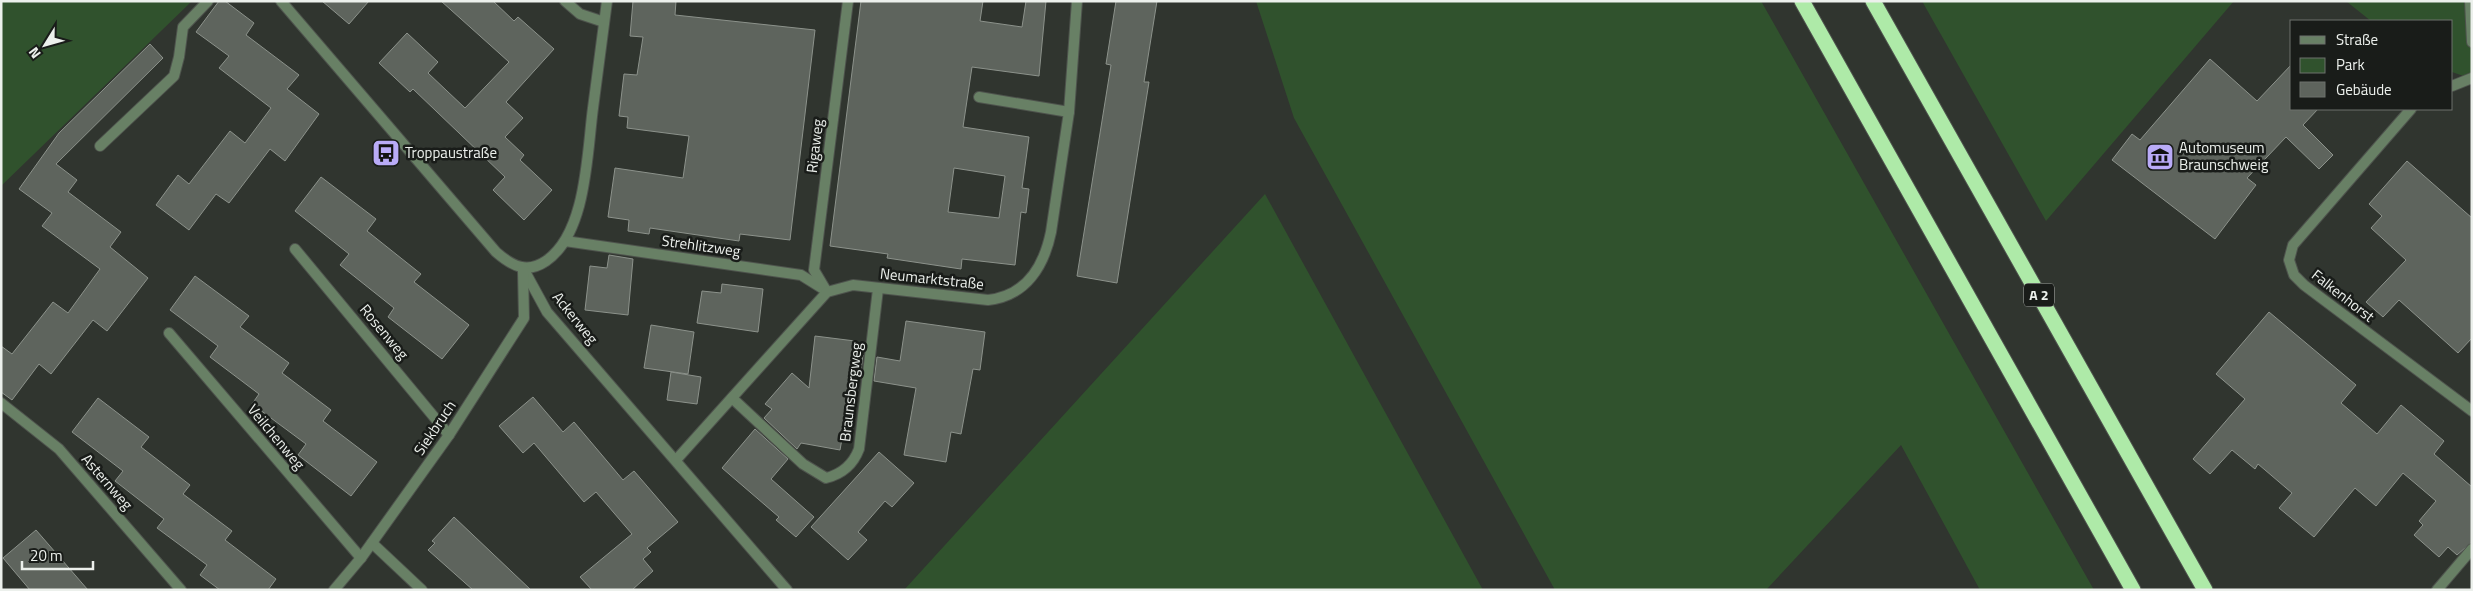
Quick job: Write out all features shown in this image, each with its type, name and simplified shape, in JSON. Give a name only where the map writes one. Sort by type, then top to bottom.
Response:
[{"type":"highway","points":[[1802,1],[2133,590]]},
{"type":"highway","name":"A 2","points":[[1873,1],[2205,590]]},
{"type":"street","points":[[100,146],[174,76],[180,58],[183,27],[208,1]]},
{"type":"street","points":[[281,1],[496,252],[512,265],[523,268],[542,264],[550,258],[565,241],[575,220],[580,198],[606,1]]},
{"type":"street","points":[[565,1],[580,14],[604,22]]},
{"type":"street","name":"Rigaweg","points":[[828,292],[814,270],[848,1]]},
{"type":"street","name":"Neumarktstraße","points":[[828,292],[853,285],[988,300],[1010,294],[1034,276],[1047,251],[1051,232],[1069,112],[1077,1]]},
{"type":"street","points":[[2470,1],[2472,42]]},
{"type":"street","points":[[2453,86],[2472,78]]},
{"type":"street","points":[[980,97],[1069,112]]},
{"type":"street","name":"Falkenhorst","points":[[2409,110],[2293,244],[2289,260],[2294,275],[2318,297],[2472,412]]},
{"type":"street","name":"Strehlitzweg","points":[[565,241],[801,275],[828,292]]},
{"type":"street","name":"Rosenweg","points":[[295,249],[449,435]]},
{"type":"street","name":"Siekbruch","points":[[334,590],[361,558],[449,435],[524,318],[523,268]]},
{"type":"street","name":"Ackerweg","points":[[523,268],[547,312],[787,590]]},
{"type":"street","name":"Braunsbergweg","points":[[732,398],[802,464],[816,474],[826,478],[842,471],[856,459],[860,449],[878,289]]},
{"type":"street","points":[[676,460],[828,292]]},
{"type":"street","name":"Veilchenweg","points":[[169,334],[361,558]]},
{"type":"street","name":"Asternweg","points":[[1,403],[59,449],[181,590]]},
{"type":"street","points":[[372,543],[422,590]]},
{"type":"street","points":[[2437,590],[2472,549]]},
{"type":"green space","points":[[1,1],[192,1],[1,186]]},
{"type":"green space","points":[[1256,1],[1761,1],[2094,590],[1980,590],[1901,445],[1766,590],[1555,590],[1294,118]]},
{"type":"green space","points":[[1922,1],[2234,1],[2046,221]]},
{"type":"green space","points":[[2346,1],[2472,1],[2472,79],[2453,72],[2453,20],[2370,20]]},
{"type":"green space","points":[[1265,194],[1483,590],[904,590]]},
{"type":"building","points":[[219,1],[225,1],[254,23],[246,35],[299,75],[287,89],[319,114],[285,161],[270,149],[229,203],[216,194],[189,230],[156,205],[178,175],[189,184],[230,131],[245,143],[271,108],[219,68],[229,56],[196,32]]},
{"type":"building","points":[[322,1],[369,1],[349,24]]},
{"type":"building","points":[[441,1],[493,1],[514,21],[518,17],[554,49],[506,102],[523,118],[505,137],[524,155],[520,160],[552,190],[524,220],[493,190],[505,177],[413,89],[410,92],[379,63],[407,33],[438,62],[428,73],[465,108],[509,62]]},
{"type":"building","points":[[633,1],[676,1],[675,15],[815,30],[790,240],[740,234],[739,241],[650,228],[649,234],[628,231],[629,220],[608,217],[615,168],[683,178],[689,136],[627,128],[628,117],[619,116],[624,74],[637,75],[643,37],[630,36]]},
{"type":"building","points":[[861,1],[983,1],[980,21],[1022,27],[1026,1],[1046,1],[1039,76],[972,67],[963,127],[1029,137],[1022,188],[1029,189],[1026,213],[1021,212],[1015,265],[962,259],[961,269],[887,258],[888,254],[830,246]],"holes":[[[954,168],[1005,176],[999,218],[948,212]]]},
{"type":"building","points":[[1116,1],[1157,1],[1144,82],[1149,82],[1117,283],[1077,276],[1111,65],[1106,64]]},
{"type":"building","points":[[150,44],[163,58],[56,164],[77,180],[68,192],[121,232],[110,247],[148,278],[107,331],[93,320],[51,374],[39,364],[12,400],[1,392],[1,346],[12,354],[53,302],[68,313],[100,269],[42,226],[52,213],[19,189],[59,133]]},
{"type":"building","points":[[2210,59],[2257,101],[2290,66],[2290,110],[2317,110],[2303,125],[2333,155],[2319,169],[2286,137],[2247,178],[2256,185],[2215,239],[2112,160],[2132,134],[2140,140]]},
{"type":"building","points":[[2407,161],[2472,218],[2472,338],[2458,353],[2399,300],[2383,317],[2366,302],[2406,260],[2371,228],[2382,216],[2369,204]]},
{"type":"building","points":[[321,177],[376,219],[367,231],[421,274],[414,282],[469,325],[442,359],[388,317],[394,308],[340,265],[349,254],[295,211]]},
{"type":"building","points":[[609,255],[633,259],[628,315],[585,310],[590,266],[607,268]]},
{"type":"building","points":[[195,276],[249,316],[240,327],[289,363],[282,373],[331,410],[323,421],[377,462],[351,496],[298,455],[306,444],[252,404],[259,394],[210,357],[218,346],[170,310]]},
{"type":"building","points":[[722,284],[763,289],[758,332],[697,323],[702,291],[721,293]]},
{"type":"building","points":[[2269,312],[2356,385],[2341,403],[2377,434],[2401,405],[2444,441],[2434,454],[2472,487],[2472,542],[2457,555],[2448,547],[2439,557],[2414,535],[2423,525],[2419,521],[2436,501],[2403,473],[2376,506],[2355,488],[2314,537],[2279,508],[2292,493],[2258,464],[2255,469],[2232,450],[2210,474],[2193,459],[2245,399],[2216,374]]},
{"type":"building","points":[[906,321],[985,332],[980,370],[973,369],[961,434],[951,432],[946,462],[904,455],[916,388],[874,381],[877,357],[900,361]]},
{"type":"building","points":[[651,325],[694,332],[688,374],[644,368]]},
{"type":"building","points":[[815,336],[855,341],[854,353],[863,355],[860,379],[853,377],[840,450],[801,443],[797,449],[764,418],[772,409],[765,404],[792,373],[809,388]]},
{"type":"building","points":[[671,372],[701,377],[697,404],[667,400]]},
{"type":"building","points":[[533,397],[563,432],[574,422],[623,480],[634,471],[678,522],[647,548],[651,552],[643,559],[653,571],[632,590],[592,590],[580,577],[632,534],[596,492],[584,502],[534,443],[523,453],[499,426]]},
{"type":"building","points":[[98,398],[149,437],[141,447],[190,485],[183,494],[232,531],[225,540],[276,579],[268,590],[220,590],[200,575],[207,565],[157,528],[164,519],[115,481],[123,471],[72,432]]},
{"type":"building","points":[[755,429],[788,459],[771,479],[814,517],[796,537],[776,520],[779,517],[722,468]]},
{"type":"building","points":[[879,452],[914,483],[892,507],[885,501],[858,532],[867,540],[848,560],[811,527]]},
{"type":"building","points":[[454,517],[531,590],[473,590],[428,550],[435,543],[432,541]]},
{"type":"building","points":[[36,530],[88,590],[30,590],[3,558]]},
{"type":"place","name":"Troppaustraße","points":[[386,153]]},
{"type":"place","name":"Automuseum Braunschweig","points":[[2160,157]]}]
